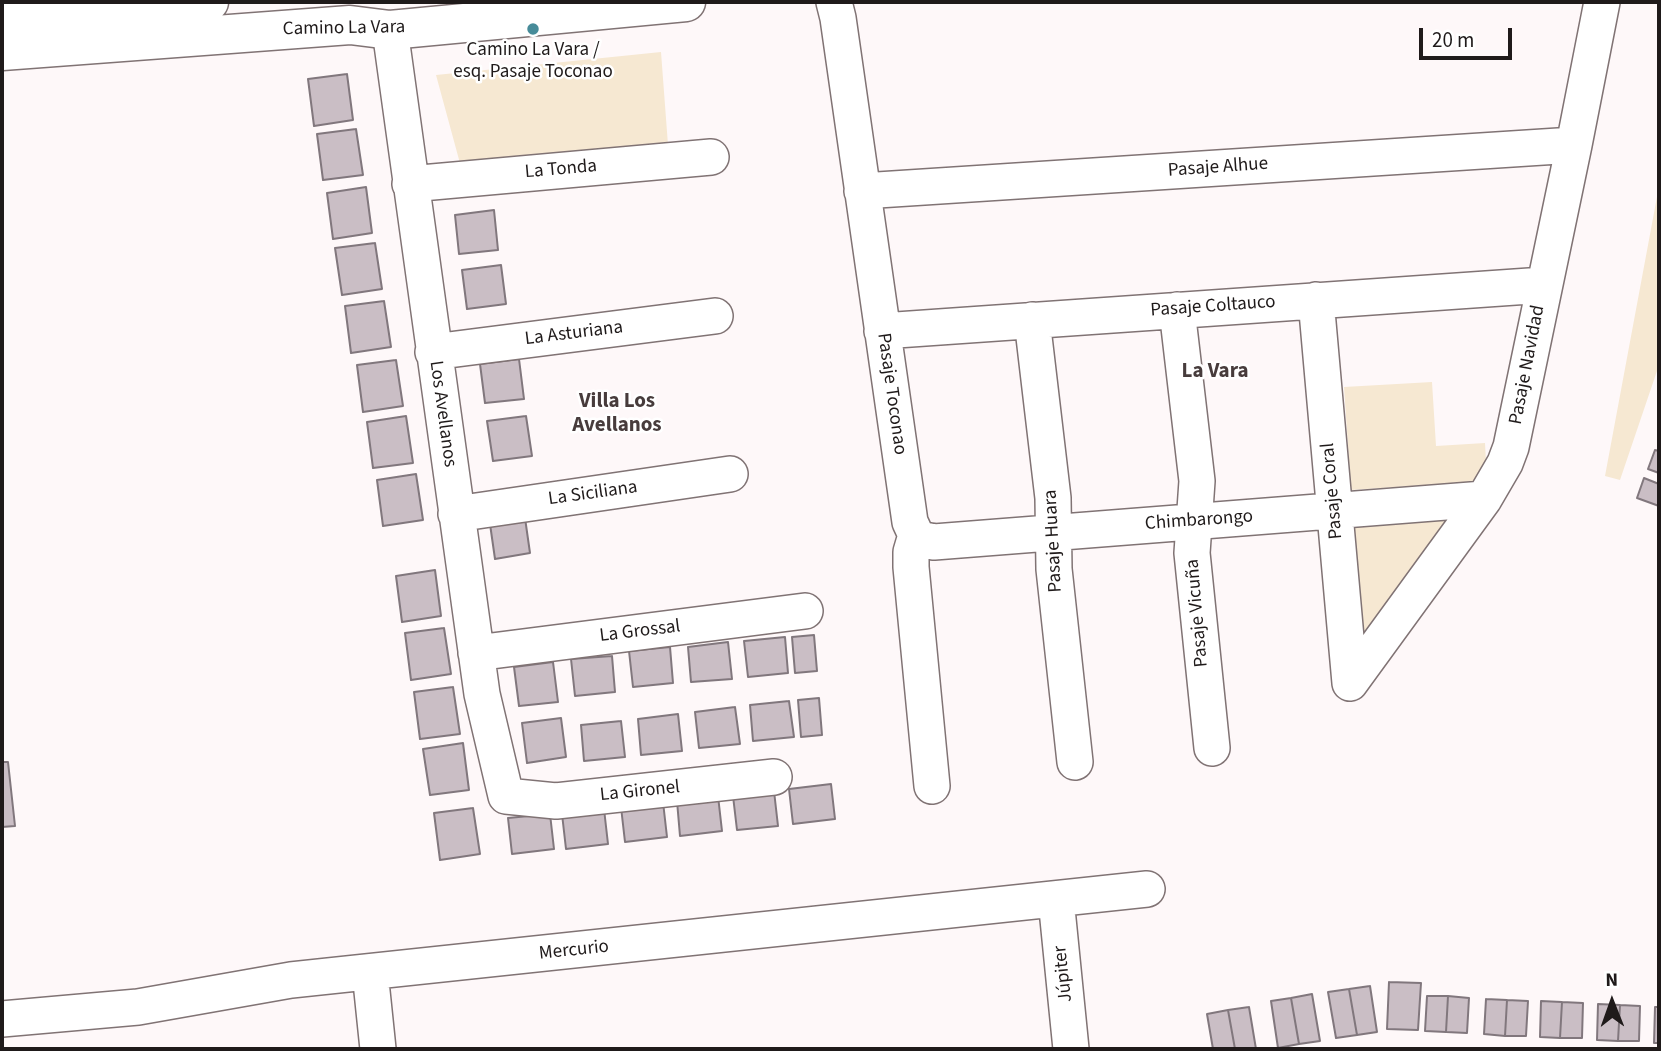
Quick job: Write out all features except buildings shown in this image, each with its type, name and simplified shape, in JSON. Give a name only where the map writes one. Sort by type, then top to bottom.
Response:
[{"type":"street","points":[[2,18],[59,7],[209,2]]},
{"type":"street","name":"Camino La Vara","points":[[2,51],[686,2]]},
{"type":"street","name":"Pasaje Toconao","points":[[834,2],[910,522],[916,535],[911,552],[911,567],[932,786]]},
{"type":"street","name":"Pasaje Navidad","points":[[1350,683],[1484,499],[1505,464],[1511,447],[1602,2]]},
{"type":"street","name":"Los Avellanos","points":[[408,20],[410,184],[482,694],[506,796]]},
{"type":"street","name":"Pasaje Alhue","points":[[862,191],[1574,145]]},
{"type":"street","name":"La Tonda","points":[[410,184],[711,157]]},
{"type":"street","name":"Pasaje Coltauco","points":[[882,331],[1544,285]]},
{"type":"street","name":"Pasaje Coral","points":[[1316,300],[1350,683]]},
{"type":"street","name":"Pasaje Vicuña","points":[[1177,310],[1197,481],[1192,553],[1212,748]]},
{"type":"street","name":"La Asturiana","points":[[433,352],[715,316]]},
{"type":"street","name":"Pasaje Huara","points":[[1032,320],[1054,498],[1054,569],[1075,762]]},
{"type":"street","name":"La Siciliana","points":[[456,514],[730,474]]},
{"type":"street","name":"Chimbarongo","points":[[916,535],[934,542],[1484,499]]},
{"type":"street","name":"La Grossal","points":[[476,653],[805,611]]},
{"type":"street","name":"La Gironel","points":[[506,796],[556,801],[774,777]]},
{"type":"street","name":"Mercurio","points":[[2,1019],[138,1007],[292,980],[1147,889]]},
{"type":"street","name":"Júpiter","points":[[1056,899],[1071,1049]]},
{"type":"street","points":[[370,972],[378,1049]]},
{"type":"shaded area","points":[[661,52],[668,145],[461,167],[436,75]]},
{"type":"shaded area","points":[[1659,186],[1659,365],[1620,480],[1605,476]]},
{"type":"shaded area","points":[[1432,382],[1436,446],[1485,443],[1487,481],[1351,490],[1344,387]]},
{"type":"shaded area","points":[[1454,515],[1361,649],[1352,523]]},
{"type":"place","name":"Camino La Vara / esq. Pasaje Toconao","points":[[533,29]]},
{"type":"district","name":"La Vara","points":[[1215,372]]},
{"type":"district","name":"Villa Los Avellanos","points":[[617,414]]}]
